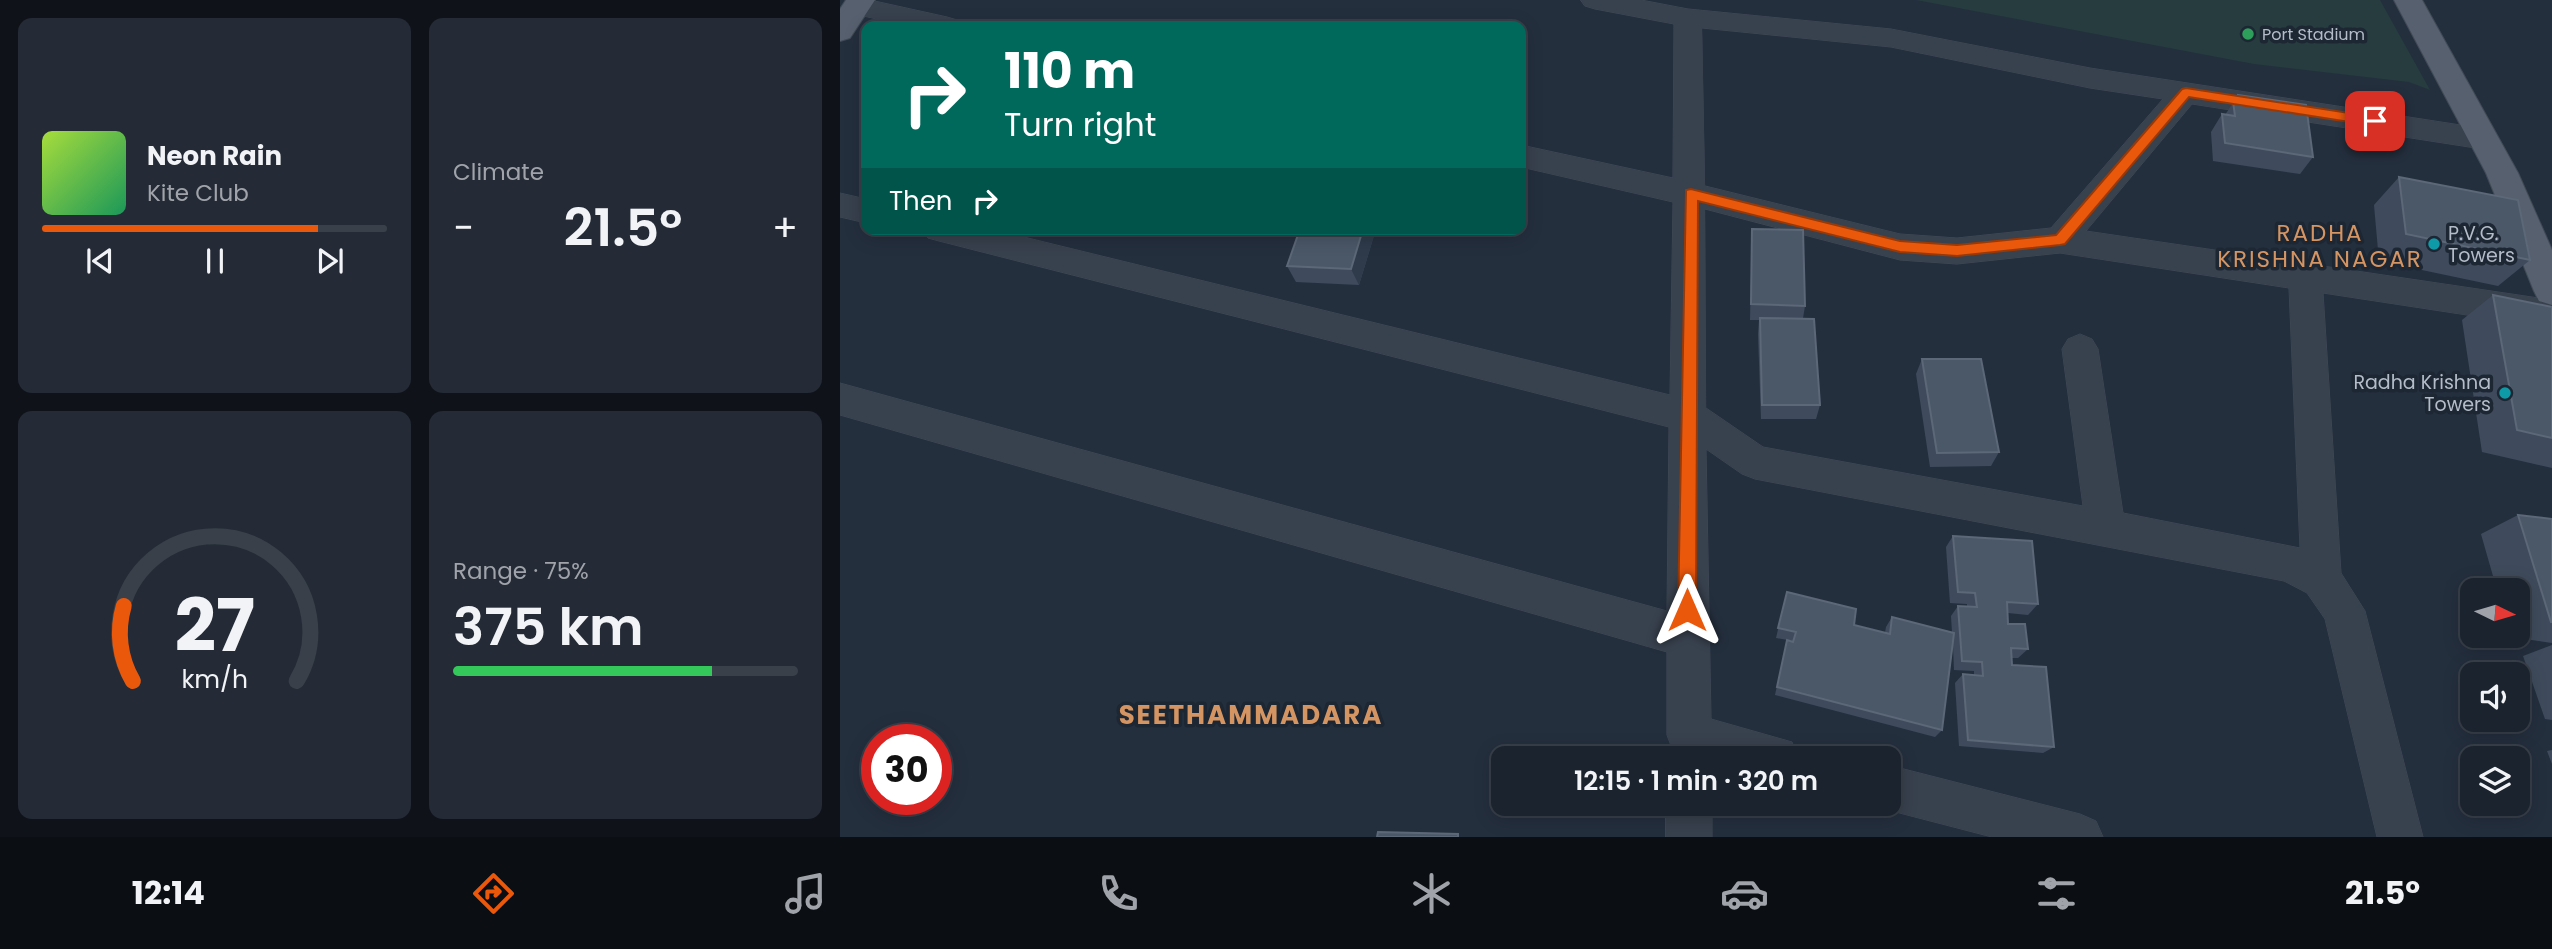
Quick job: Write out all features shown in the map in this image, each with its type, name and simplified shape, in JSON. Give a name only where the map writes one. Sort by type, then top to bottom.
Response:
[{"type":"main road","points":[[2408,0],[2501,173],[2552,290]]},
{"type":"main road","points":[[840,31],[859,3]]},
{"type":"street","points":[[1595,0],[1688,18],[1891,38],[2090,78],[2482,138]]},
{"type":"street","points":[[859,3],[928,21]]},
{"type":"street","points":[[1688,18],[1691,194],[1687,637],[1689,746]]},
{"type":"street","points":[[2060,240],[2186,92]]},
{"type":"street","points":[[1526,157],[1691,194],[1900,247],[1957,251],[2060,240],[2552,314]]},
{"type":"street","points":[[840,205],[861,210]]},
{"type":"street","points":[[963,235],[1689,416],[1755,462],[2290,563],[2321,579],[2344,611],[2400,837]]},
{"type":"street","points":[[2305,277],[2321,579]]},
{"type":"street","points":[[2080,349],[2106,528]]},
{"type":"street","points":[[840,400],[1687,637]]},
{"type":"street","points":[[1901,790],[2080,837]]},
{"type":"street","points":[[1689,816],[1689,837]]},
{"type":"green space","name":"Port Stadium","points":[[1916,0],[2380,0],[2430,90],[2409,82],[2254,64]]},
{"type":"building","points":[[2238,95],[2306,105],[2313,157],[2225,143],[2222,114],[2235,116],[2233,101],[2239,102]]},
{"type":"building","points":[[2399,177],[2518,200],[2530,260],[2406,234]]},
{"type":"building","points":[[1752,229],[1803,230],[1805,306],[1751,304]]},
{"type":"building","points":[[1298,235],[1361,235],[1351,269],[1287,266]]},
{"type":"building","points":[[2493,295],[2552,307],[2552,438],[2517,430]]},
{"type":"building","points":[[1760,318],[1814,319],[1820,405],[1762,405]]},
{"type":"building","points":[[1922,359],[1981,359],[1999,452],[1937,453]]},
{"type":"building","points":[[2518,515],[2552,519],[2552,622],[2551,622]]},
{"type":"building","points":[[1953,536],[2032,541],[2038,604],[2007,602],[2008,624],[2025,624],[2028,649],[2011,648],[2012,665],[2046,667],[2054,747],[1968,740],[1963,674],[1983,676],[1982,662],[1962,661],[1958,606],[1977,607],[1975,593],[1958,592]]},
{"type":"building","points":[[1787,592],[1856,609],[1854,625],[1890,634],[1892,617],[1954,633],[1942,730],[1777,687],[1787,640],[1793,642],[1796,632],[1778,628]]},
{"type":"building","points":[[1378,832],[1458,834],[1458,837],[1377,837]]},
{"type":"place","name":"Port Stadium","points":[[2248,34]]},
{"type":"place","name":"P.V.G. Towers","points":[[2434,244]]},
{"type":"place","name":"Radha Krishna Towers","points":[[2505,393]]},
{"type":"district","name":"RADHA KRISHNA NAGAR","points":[[2320,246]]},
{"type":"district","name":"SEETHAMMADARA","points":[[1251,715]]},
{"type":"route","points":[[1687,610],[1691,194],[1900,247],[1957,251],[2060,240],[2186,92],[2375,121]]}]
